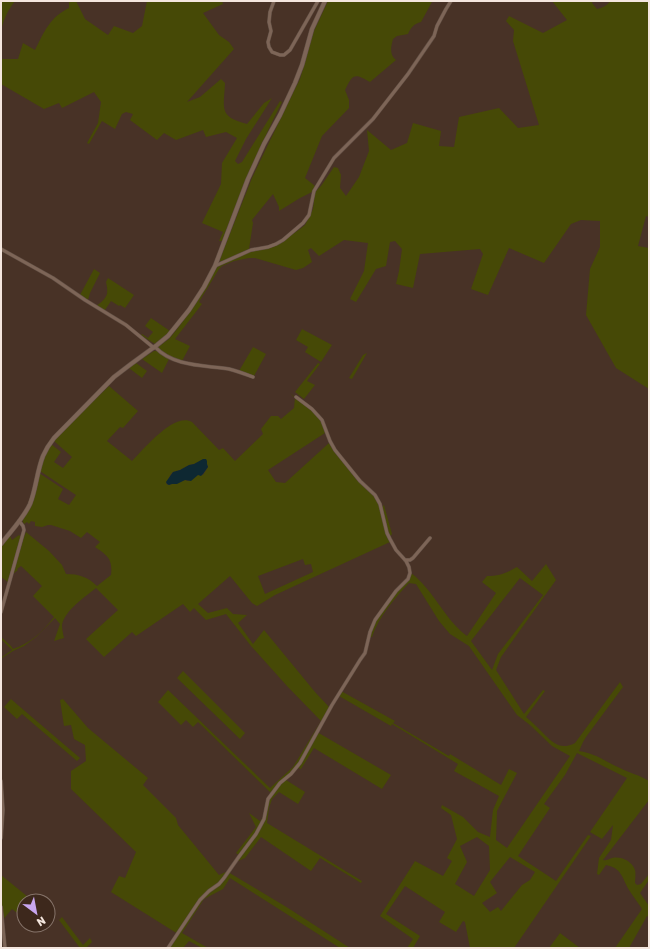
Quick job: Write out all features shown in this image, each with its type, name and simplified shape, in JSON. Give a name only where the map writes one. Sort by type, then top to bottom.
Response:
[{"type":"main road","points":[[1,544],[19,521],[29,505],[43,457],[47,447],[54,438],[114,377],[168,336],[201,291],[215,266],[246,184],[264,144],[280,115],[297,78],[312,29],[325,1]]},
{"type":"street","points":[[274,1],[270,12],[269,22],[271,30],[268,42],[272,52],[280,56],[284,55],[290,50],[318,1]]},
{"type":"street","points":[[215,266],[251,250],[276,244],[303,223],[309,215],[314,191],[334,158],[373,119],[408,74],[434,36],[437,26],[452,1]]},
{"type":"street","points":[[1,250],[53,278],[126,325],[166,356],[184,363],[230,370],[253,376]]},
{"type":"street","points":[[168,948],[200,900],[209,891],[222,882],[262,824],[268,799],[280,783],[291,774],[300,763],[338,696],[365,653],[370,632],[375,620],[396,591],[408,579],[410,573],[409,566],[396,550],[387,533],[380,504],[375,495],[360,481],[335,450],[322,420],[296,397]]},
{"type":"street","points":[[1,612],[24,530],[19,521]]},
{"type":"street","points":[[404,560],[410,560],[413,558],[430,538]]},
{"type":"street","points":[[1,781],[3,810],[1,838]]},
{"type":"street","points":[[1,907],[5,948]]},
{"type":"shaded area","points":[[1,1],[15,1],[6,15],[1,32]]},
{"type":"shaded area","points":[[69,1],[76,1],[85,19],[108,35],[114,26],[133,33],[142,26],[147,1],[222,1],[223,4],[203,13],[219,35],[229,42],[234,49],[187,102],[200,97],[221,79],[225,83],[224,105],[227,115],[247,124],[264,103],[272,98],[246,139],[235,161],[238,164],[242,162],[280,101],[282,102],[265,136],[222,241],[219,241],[223,232],[202,223],[221,184],[222,163],[237,138],[226,132],[206,137],[203,130],[176,140],[164,133],[157,140],[130,120],[133,114],[126,112],[122,114],[115,129],[102,121],[89,144],[87,143],[98,123],[101,102],[94,92],[62,108],[59,103],[44,109],[1,84],[1,59],[18,59],[23,43],[35,50],[52,20],[69,8]]},
{"type":"shaded area","points":[[328,1],[432,2],[421,22],[413,26],[408,34],[397,36],[393,39],[391,53],[396,60],[370,82],[357,76],[352,78],[350,81],[345,90],[349,100],[349,108],[322,136],[305,178],[315,186],[312,192],[279,211],[279,207],[273,194],[252,220],[253,223],[249,249],[221,262],[220,259],[252,178],[300,79],[314,31]]},
{"type":"shaded area","points":[[552,1],[593,1],[592,3],[597,9],[610,1],[649,1],[649,217],[646,216],[638,246],[649,248],[649,389],[616,368],[586,315],[590,269],[600,247],[600,221],[581,220],[571,224],[544,263],[509,248],[488,295],[471,289],[483,254],[480,249],[420,254],[413,288],[396,284],[402,249],[395,241],[390,242],[386,266],[376,269],[356,302],[350,299],[364,271],[368,243],[344,240],[319,256],[311,248],[308,250],[312,262],[303,268],[296,270],[255,258],[234,261],[222,266],[219,269],[199,302],[202,304],[175,339],[190,346],[182,361],[169,357],[158,349],[158,347],[169,339],[189,313],[217,267],[252,251],[264,249],[280,243],[305,225],[313,209],[315,192],[334,167],[338,168],[341,175],[340,188],[346,196],[359,177],[369,151],[367,130],[391,150],[407,143],[413,123],[441,131],[439,146],[454,147],[459,117],[499,108],[518,128],[539,125],[513,41],[514,30],[506,21],[509,16],[543,33],[567,20]]},
{"type":"shaded area","points":[[94,269],[100,273],[88,300],[80,295]]},
{"type":"shaded area","points":[[108,278],[134,295],[125,308],[111,301],[105,310],[96,306],[103,301],[106,296],[106,282]]},
{"type":"shaded area","points":[[151,318],[170,331],[164,338],[155,344],[141,335],[142,334],[148,338],[153,332],[145,326]]},
{"type":"shaded area","points":[[302,329],[332,345],[321,362],[305,352],[308,347],[296,340]]},
{"type":"shaded area","points":[[253,347],[266,354],[254,376],[239,371]]},
{"type":"shaded area","points":[[154,351],[157,351],[169,359],[162,373],[142,359]]},
{"type":"shaded area","points":[[367,353],[352,379],[349,378],[363,355]]},
{"type":"shaded area","points":[[136,363],[147,371],[142,378],[129,368]]},
{"type":"shaded area","points":[[318,363],[320,364],[307,381],[315,385],[304,399],[295,392]]},
{"type":"shaded area","points":[[109,386],[138,411],[123,428],[120,427],[107,441],[132,461],[160,433],[177,422],[185,420],[192,422],[219,450],[223,448],[235,461],[263,434],[261,429],[271,416],[278,416],[281,419],[294,408],[295,398],[290,393],[318,416],[325,433],[268,470],[276,482],[285,483],[329,443],[356,479],[372,494],[382,507],[384,505],[392,534],[388,539],[390,542],[275,595],[257,606],[252,603],[230,576],[198,604],[208,613],[227,608],[233,614],[247,615],[238,623],[253,644],[264,630],[330,708],[317,732],[391,775],[382,789],[314,748],[301,769],[298,768],[286,780],[305,792],[298,804],[279,792],[272,799],[269,808],[267,823],[362,881],[361,883],[320,858],[311,871],[261,837],[245,858],[236,862],[239,855],[236,853],[256,827],[249,813],[260,821],[264,816],[265,804],[271,793],[198,722],[193,727],[186,720],[181,725],[158,702],[168,690],[270,788],[293,767],[321,721],[251,646],[226,614],[206,620],[194,608],[190,612],[183,604],[136,636],[132,632],[104,657],[86,639],[118,610],[96,588],[76,604],[67,614],[62,625],[64,638],[54,641],[60,624],[55,618],[36,637],[24,646],[2,658],[12,650],[1,639],[1,637],[13,649],[19,647],[36,636],[54,617],[33,596],[42,586],[21,566],[13,574],[26,532],[49,551],[62,565],[66,574],[83,577],[90,580],[97,586],[111,575],[110,561],[103,552],[95,547],[100,542],[87,532],[81,538],[70,531],[51,525],[42,527],[35,526],[35,522],[31,521],[29,524],[27,522],[24,524],[22,520],[39,473],[63,489],[58,499],[69,505],[76,495],[40,471],[46,453],[51,444],[61,452],[54,462],[63,468],[72,457],[54,441]],"holes":[[[205,459],[208,467],[203,475],[198,475],[188,481],[185,480],[168,485],[166,483],[173,472]],[[303,559],[305,565],[311,564],[313,572],[265,594],[258,576]]]},
{"type":"shaded area","points":[[19,535],[21,537],[8,582],[1,577],[1,547],[10,536],[12,540]]},
{"type":"shaded area","points":[[546,564],[556,580],[501,657],[496,670],[524,714],[543,690],[545,691],[526,717],[549,739],[561,746],[575,743],[620,682],[623,687],[586,737],[579,751],[596,756],[649,781],[649,800],[603,860],[619,858],[629,862],[634,867],[635,883],[637,885],[641,884],[649,874],[649,880],[640,893],[649,906],[649,917],[647,916],[629,948],[615,948],[642,909],[629,890],[621,874],[615,868],[606,865],[599,875],[597,874],[599,858],[611,840],[613,825],[602,839],[590,832],[627,778],[577,753],[565,775],[544,804],[550,808],[518,856],[556,881],[588,835],[591,836],[514,948],[470,948],[465,922],[463,921],[456,932],[439,922],[445,912],[405,886],[386,914],[420,936],[413,948],[407,948],[413,939],[380,916],[415,861],[443,876],[452,861],[447,858],[457,839],[451,815],[441,808],[442,805],[463,817],[478,832],[490,837],[493,810],[499,796],[454,771],[458,764],[392,724],[391,726],[339,696],[341,691],[395,721],[393,723],[449,756],[450,754],[501,785],[509,769],[517,773],[497,811],[496,840],[507,848],[570,756],[552,746],[517,715],[469,646],[450,634],[439,621],[416,584],[409,583],[398,595],[383,615],[372,637],[370,637],[372,626],[407,581],[411,573],[426,588],[459,629],[467,636],[496,593],[482,582],[487,576],[503,574],[517,567],[532,581]],"holes":[[[520,578],[543,595],[498,654],[492,670],[471,641]],[[477,837],[489,846],[490,870],[474,896],[455,884],[467,862],[460,846]],[[510,857],[535,872],[530,880],[522,885],[501,911],[498,907],[490,912],[482,903],[497,893],[490,882]]]},
{"type":"shaded area","points":[[183,671],[245,733],[240,739],[177,678]]},
{"type":"shaded area","points":[[11,699],[80,758],[77,761],[22,714],[17,719],[4,707]]},
{"type":"shaded area","points":[[63,699],[88,728],[148,778],[143,785],[176,818],[178,825],[219,875],[230,870],[228,872],[350,948],[340,948],[230,878],[223,889],[204,899],[182,933],[208,948],[202,948],[189,941],[183,948],[170,948],[178,934],[111,892],[119,876],[125,878],[136,852],[71,789],[71,771],[86,761],[85,745],[74,739],[71,725],[64,726],[60,700]]},
{"type":"shaded area","points":[[1,875],[23,893],[16,893],[16,912],[12,909],[1,922]]},
{"type":"shaded area","points":[[62,917],[83,945],[90,938],[92,942],[86,948],[80,948],[59,920]]},
{"type":"shaded area","points":[[560,933],[580,948],[549,948]]},
{"type":"water","points":[[206,459],[208,467],[201,476],[198,475],[191,481],[185,480],[177,484],[167,484],[166,482],[173,472]]}]
